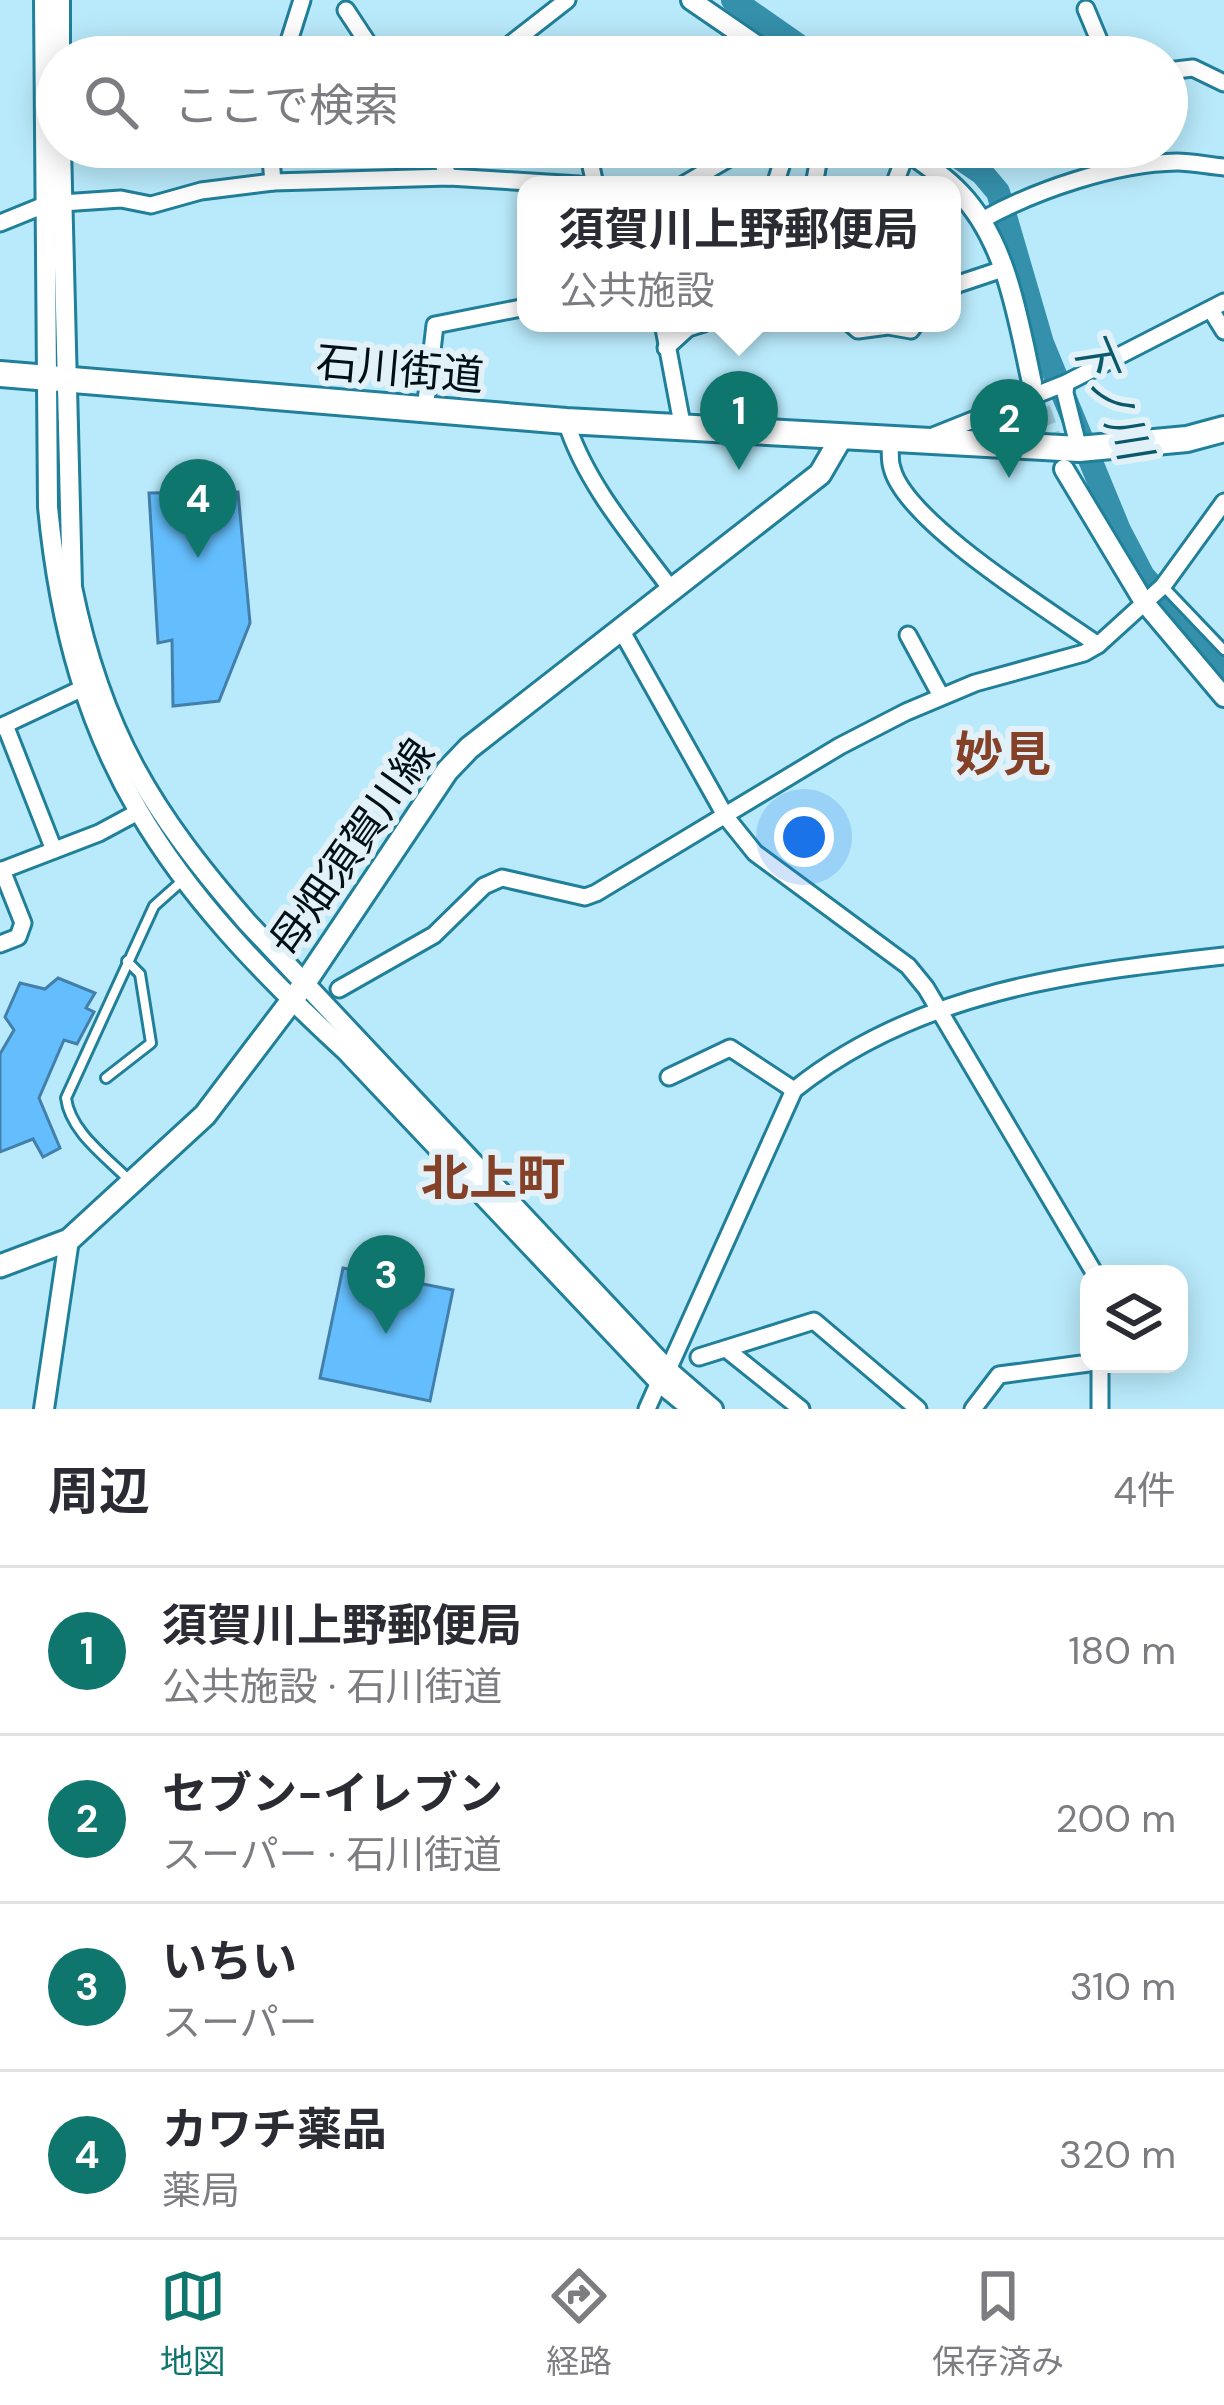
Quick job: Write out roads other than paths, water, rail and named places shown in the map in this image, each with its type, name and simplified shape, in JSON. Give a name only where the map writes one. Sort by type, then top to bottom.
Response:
[{"type":"main road","name":"石川街道","points":[[0,374],[566,421],[926,439],[1072,459],[1224,429]]},
{"type":"main road","name":"母畑須賀川線","points":[[0,1266],[69,1240],[218,1101],[447,771],[469,748],[820,474],[841,438]]},
{"type":"street","points":[[44,0],[46,36]]},
{"type":"street","points":[[60,0],[60,36]]},
{"type":"street","points":[[291,36],[302,0]]},
{"type":"street","points":[[520,36],[567,0]]},
{"type":"street","points":[[691,0],[743,36]]},
{"type":"street","points":[[1086,9],[1097,36]]},
{"type":"street","points":[[346,10],[363,36]]},
{"type":"street","points":[[1188,68],[1224,83]]},
{"type":"street","points":[[1188,163],[1224,167]]},
{"type":"street","points":[[52,168],[55,379],[48,507],[55,585],[82,688],[104,747],[138,812],[182,881],[299,990],[347,1052],[663,1376],[712,1409]]},
{"type":"street","points":[[54,203],[58,168]]},
{"type":"street","points":[[272,168],[273,182]]},
{"type":"street","points":[[445,168],[449,177]]},
{"type":"street","points":[[982,220],[1025,196],[1142,168]]},
{"type":"street","points":[[0,223],[54,203],[121,200],[151,205],[201,191],[273,182],[449,177],[517,181]]},
{"type":"street","points":[[961,195],[982,220],[1003,269],[1032,383]]},
{"type":"street","points":[[961,283],[1003,269]]},
{"type":"street","points":[[926,439],[1066,383],[1218,306],[1224,331]]},
{"type":"street","points":[[425,410],[435,325],[517,309]]},
{"type":"street","points":[[664,332],[683,429]]},
{"type":"street","points":[[666,348],[684,332]]},
{"type":"street","points":[[55,379],[81,631],[120,746],[157,810],[299,990],[692,1409]]},
{"type":"street","points":[[1066,383],[1072,459],[1144,602],[1224,697]]},
{"type":"street","points":[[566,421],[572,440],[617,516],[671,589]]},
{"type":"street","points":[[890,440],[892,471],[919,510],[956,543],[1098,645]]},
{"type":"street","points":[[339,989],[434,935],[484,886],[502,878],[585,897],[726,818],[840,746],[940,696],[1084,653],[1163,586],[1224,502]]},
{"type":"street","points":[[620,628],[726,818],[755,853],[908,966],[938,1008],[1090,1265]]},
{"type":"street","points":[[908,635],[940,696]]},
{"type":"street","points":[[54,850],[2,726],[82,688]]},
{"type":"street","points":[[0,944],[18,937],[23,923],[1,871],[138,812]]},
{"type":"street","points":[[647,1409],[794,1090],[830,1061],[938,1008],[1008,988],[1224,956]]},
{"type":"street","points":[[669,1077],[730,1048],[794,1090]]},
{"type":"street","points":[[44,1409],[69,1240]]},
{"type":"street","points":[[699,1357],[814,1321],[917,1409]]},
{"type":"street","points":[[726,1348],[802,1409]]},
{"type":"street","points":[[973,1409],[999,1375],[1080,1364]]},
{"type":"street","points":[[1100,1373],[1100,1409]]},
{"type":"lane","points":[[1163,586],[1224,650]]},
{"type":"lane","points":[[133,1184],[77,1126],[66,1098],[154,906],[182,881]]},
{"type":"lane","points":[[106,1078],[151,1043],[140,974],[127,961]]},
{"type":"waterway","name":"下ノ川","points":[[733,0],[785,36]]},
{"type":"waterway","name":"下ノ川","points":[[975,168],[998,192],[1042,343],[1119,530],[1143,576],[1224,667]]},
{"type":"tunnel","points":[[1032,383],[1058,454]]},
{"type":"place","name":"須賀川上野郵便局","points":[[739,470]]},
{"type":"place","name":"セブン-イレブン","points":[[1009,478]]},
{"type":"place","name":"カワチ薬品","points":[[198,558]]},
{"type":"place","name":"いちい","points":[[386,1334]]},
{"type":"district","name":"妙見","points":[[1003,754]]},
{"type":"district","name":"北上町","points":[[493,1178]]}]
